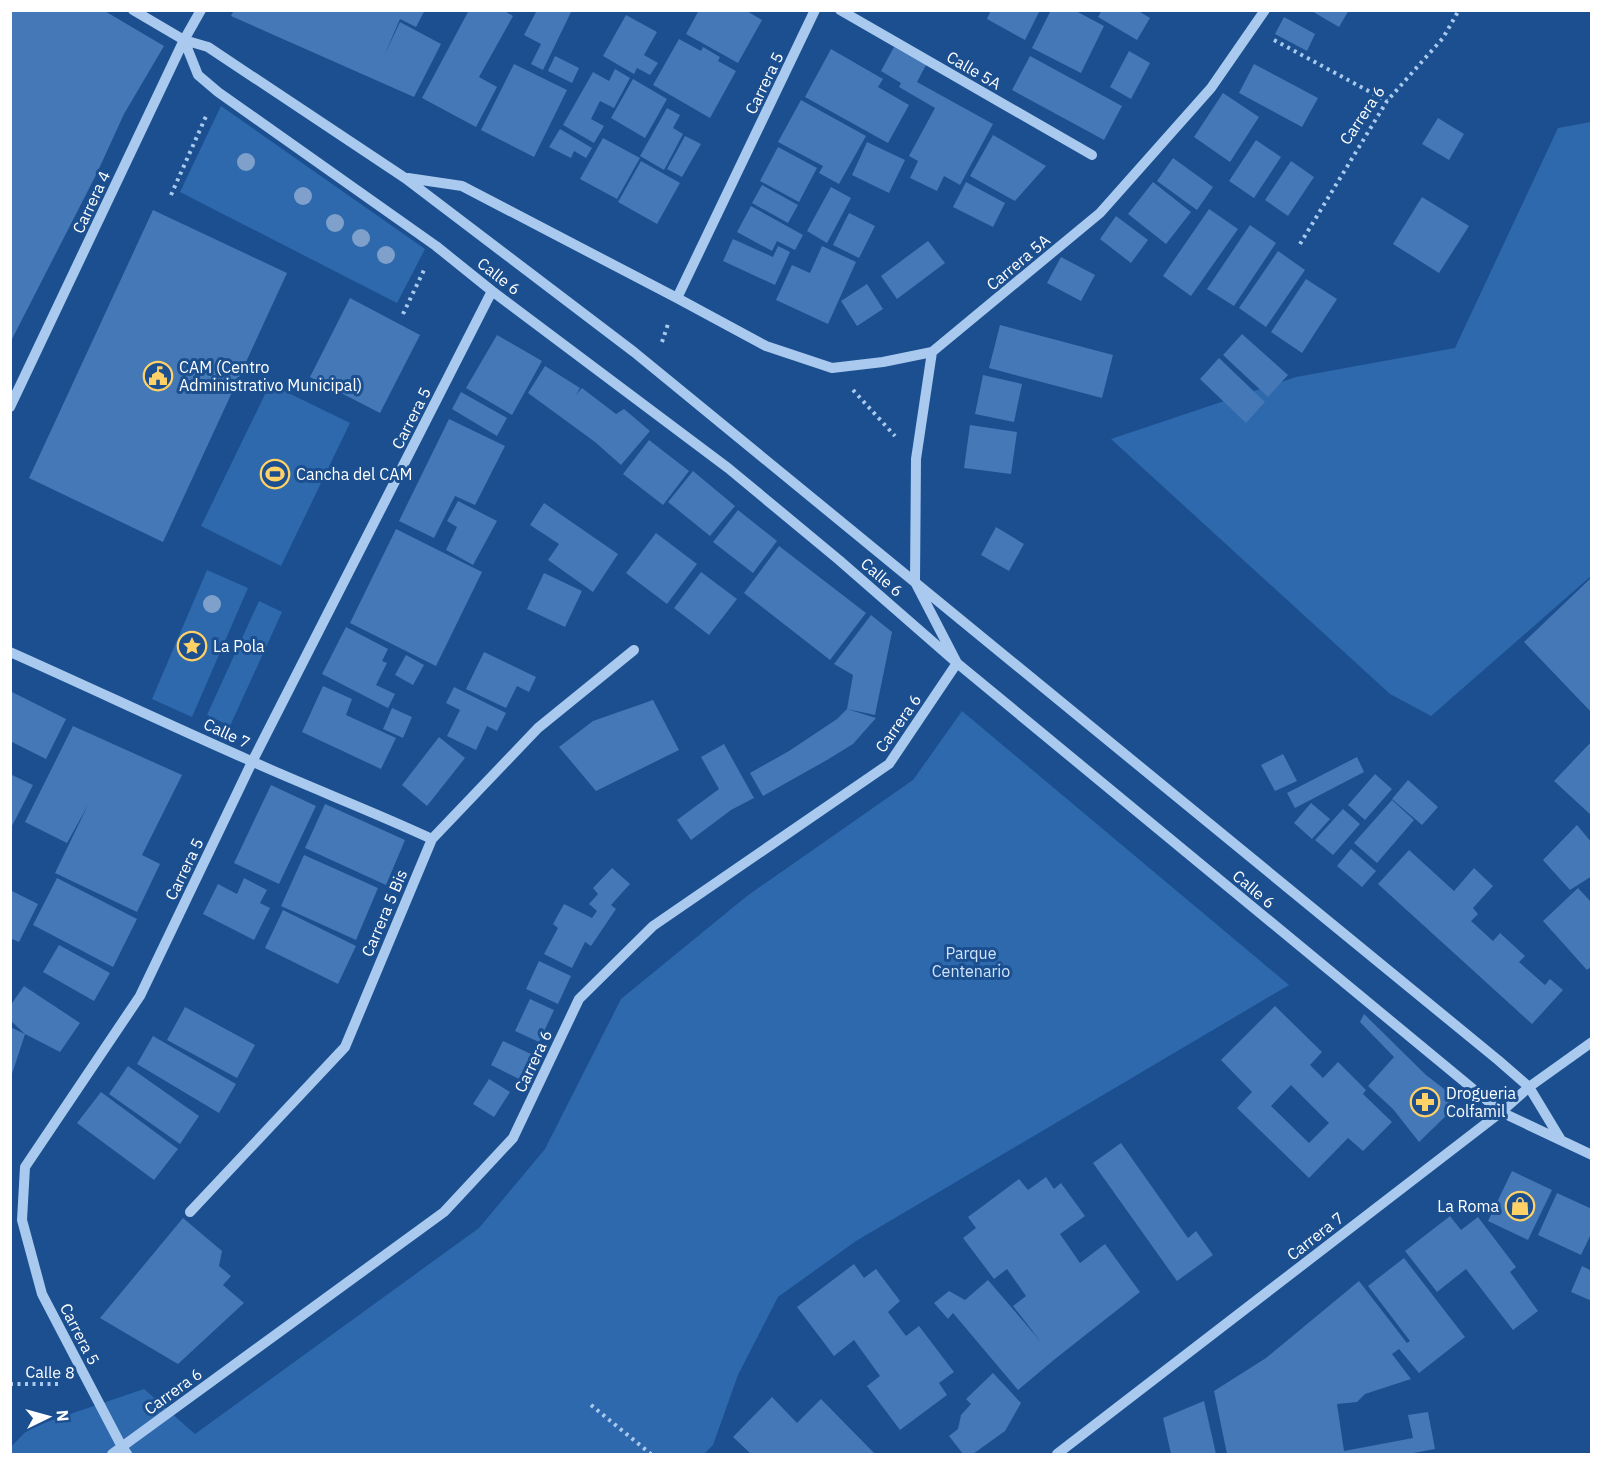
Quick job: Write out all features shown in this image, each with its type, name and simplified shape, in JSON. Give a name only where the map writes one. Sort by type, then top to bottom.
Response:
[{"type":"street","name":"Calle 6","points":[[133,10],[184,40],[208,47],[405,178],[653,368],[1529,1087],[1561,1140]]},
{"type":"street","name":"Carrera 4","points":[[10,407],[184,40],[201,10]]},
{"type":"street","name":"Carrera 5","points":[[678,297],[815,10]]},
{"type":"street","name":"Calle 5A","points":[[840,10],[1092,155]]},
{"type":"street","name":"Carrera 5A","points":[[932,352],[1100,213],[1211,88],[1265,10]]},
{"type":"street","name":"Calle 6","points":[[184,40],[198,75],[218,92],[436,246],[492,291],[728,468],[839,560],[957,663],[1501,1112],[1592,1155]]},
{"type":"street","name":"Calle 6","points":[[405,178],[462,186],[678,297],[766,346],[832,368],[883,362],[932,352]]},
{"type":"street","name":"Carrera 5","points":[[125,1451],[42,1294],[22,1220],[25,1167],[140,996],[252,762],[492,291]]},
{"type":"street","points":[[932,352],[916,459],[915,582],[957,663]]},
{"type":"street","name":"Carrera 5 Bis","points":[[190,1212],[345,1047],[432,839],[538,728],[634,650]]},
{"type":"street","name":"Calle 7","points":[[10,652],[252,762],[432,839]]},
{"type":"street","name":"Carrera 6","points":[[125,1451],[444,1212],[513,1138],[579,999],[653,926],[889,764],[957,663]]},
{"type":"street","name":"Carrera 7","points":[[1057,1455],[1501,1112],[1529,1087],[1592,1042]]},
{"type":"street","points":[[112,1455],[125,1451]]},
{"type":"path","name":"Carrera 6","points":[[1300,244],[1387,101],[1443,38],[1459,10]]},
{"type":"path","points":[[1252,28],[1387,101]]},
{"type":"path","points":[[171,195],[218,92]]},
{"type":"path","points":[[403,314],[436,246]]},
{"type":"path","points":[[653,368],[678,297]]},
{"type":"path","points":[[832,368],[916,459]]},
{"type":"path","name":"Calle 8","points":[[10,1384],[90,1385]]},
{"type":"path","points":[[591,1405],[651,1455]]},
{"type":"green space","points":[[221,106],[425,249],[397,303],[180,192]]},
{"type":"green space","points":[[1591,122],[1591,576],[1431,716],[1390,694],[1111,439],[1296,377],[1455,348],[1558,128]]},
{"type":"green space","name":"Cancha del CAM","points":[[270,384],[350,423],[281,566],[201,526]]},
{"type":"green space","points":[[207,570],[248,588],[192,717],[152,699]]},
{"type":"green space","points":[[259,601],[282,612],[230,726],[207,715]]},
{"type":"green space","name":"Parque Centenario","points":[[962,711],[1289,985],[856,1241],[778,1297],[738,1375],[713,1445],[704,1454],[11,1454],[10,1448],[29,1428],[144,1389],[195,1434],[479,1228],[545,1149],[621,999],[747,896],[913,780]]},
{"type":"building","points":[[10,10],[103,10],[164,46],[124,114],[97,173],[10,343]]},
{"type":"building","points":[[234,10],[425,10],[416,27],[400,19],[384,56],[400,22],[441,44],[414,97],[231,16]]},
{"type":"building","points":[[469,10],[503,10],[513,16],[479,77],[497,87],[476,127],[422,98]]},
{"type":"building","points":[[537,10],[572,10],[543,70],[531,64],[541,44],[524,35]]},
{"type":"building","points":[[699,10],[745,10],[762,20],[738,63],[686,34]]},
{"type":"building","points":[[991,10],[1040,10],[1025,40],[987,19]]},
{"type":"building","points":[[1051,10],[1074,10],[1104,26],[1081,73],[1032,48]]},
{"type":"building","points":[[1102,10],[1137,10],[1150,18],[1137,40],[1098,17]]},
{"type":"building","points":[[1310,10],[1349,10],[1339,27]]},
{"type":"building","points":[[626,15],[657,32],[644,55],[658,63],[650,75],[637,68],[634,74],[603,56]]},
{"type":"building","points":[[1284,17],[1315,34],[1307,51],[1275,34]]},
{"type":"building","points":[[679,39],[701,51],[703,47],[720,57],[718,61],[736,71],[710,118],[653,85]]},
{"type":"building","points":[[894,47],[926,65],[917,82],[993,124],[960,185],[944,176],[937,191],[910,178],[918,161],[909,156],[935,108],[899,87],[901,83],[881,71]]},
{"type":"building","points":[[831,49],[883,79],[878,87],[909,105],[888,143],[805,97]]},
{"type":"building","points":[[1129,51],[1150,63],[1131,99],[1110,87]]},
{"type":"building","points":[[555,56],[579,68],[572,83],[548,71]]},
{"type":"building","points":[[1030,56],[1122,106],[1104,140],[1012,90]]},
{"type":"building","points":[[514,64],[567,90],[534,157],[481,130]]},
{"type":"building","points":[[1254,64],[1318,98],[1302,127],[1239,93]]},
{"type":"building","points":[[615,69],[630,78],[614,108],[600,101],[591,119],[604,126],[594,143],[563,125],[593,72],[609,81]]},
{"type":"building","points":[[633,79],[667,99],[645,138],[611,118]]},
{"type":"building","points":[[1223,93],[1259,117],[1230,162],[1194,137]]},
{"type":"building","points":[[801,100],[866,136],[839,184],[819,173],[823,166],[778,142]]},
{"type":"building","points":[[667,108],[680,115],[673,128],[683,134],[664,170],[640,156]]},
{"type":"building","points":[[1438,118],[1464,134],[1449,160],[1422,144]]},
{"type":"building","points":[[560,129],[592,148],[586,158],[574,151],[571,158],[549,147]]},
{"type":"building","points":[[993,135],[1046,166],[1015,201],[970,176]]},
{"type":"building","points":[[685,136],[701,144],[682,177],[667,169]]},
{"type":"building","points":[[603,138],[640,158],[617,199],[580,179]]},
{"type":"building","points":[[1256,140],[1281,157],[1254,198],[1229,181]]},
{"type":"building","points":[[867,142],[905,160],[889,193],[852,175]]},
{"type":"building","points":[[778,147],[817,168],[799,202],[760,181]]},
{"type":"building","points":[[1173,158],[1213,187],[1197,210],[1157,181]]},
{"type":"building","points":[[641,161],[680,183],[657,224],[618,202]]},
{"type":"building","points":[[1291,161],[1314,177],[1288,216],[1265,200]]},
{"type":"building","points":[[966,182],[1005,203],[993,227],[953,207]]},
{"type":"building","points":[[1153,182],[1191,212],[1166,244],[1128,214]]},
{"type":"building","points":[[762,185],[798,205],[788,223],[752,203]]},
{"type":"building","points":[[831,187],[851,198],[827,243],[807,231]]},
{"type":"building","points":[[1422,197],[1469,226],[1439,273],[1393,244]]},
{"type":"building","points":[[751,206],[803,235],[795,250],[777,241],[772,251],[737,232]]},
{"type":"building","points":[[1209,209],[1238,229],[1191,296],[1163,276]]},
{"type":"building","name":"CAM (Centro Administrativo Municipal)","points":[[153,210],[287,273],[163,542],[29,478]]},
{"type":"building","points":[[849,213],[875,226],[859,258],[833,245]]},
{"type":"building","points":[[1116,216],[1148,240],[1131,263],[1100,239]]},
{"type":"building","points":[[1250,225],[1276,243],[1234,306],[1207,289]]},
{"type":"building","points":[[733,239],[773,257],[778,246],[790,252],[775,285],[723,261]]},
{"type":"building","points":[[928,241],[945,263],[897,299],[881,276]]},
{"type":"building","points":[[822,246],[856,262],[828,324],[776,300],[792,265],[810,273]]},
{"type":"building","points":[[1278,251],[1305,270],[1266,327],[1239,308]]},
{"type":"building","points":[[1061,257],[1095,275],[1081,301],[1047,283]]},
{"type":"building","points":[[1306,279],[1337,299],[1302,353],[1271,332]]},
{"type":"building","points":[[867,284],[883,309],[857,326],[841,301]]},
{"type":"building","points":[[350,298],[420,335],[380,413],[310,377]]},
{"type":"building","points":[[1000,325],[1113,355],[1102,398],[989,368]]},
{"type":"building","points":[[1242,334],[1288,375],[1268,397],[1223,355]]},
{"type":"building","points":[[497,335],[542,361],[512,415],[466,388]]},
{"type":"building","points":[[1219,358],[1265,402],[1246,423],[1200,379]]},
{"type":"building","points":[[545,366],[580,388],[576,395],[582,388],[616,414],[624,409],[650,431],[621,465],[595,442],[528,393]]},
{"type":"building","points":[[983,375],[1022,384],[1014,422],[975,414]]},
{"type":"building","points":[[461,392],[507,418],[497,436],[452,409]]},
{"type":"building","points":[[449,419],[505,446],[475,505],[455,496],[434,538],[399,521]]},
{"type":"building","points":[[970,425],[1017,432],[1011,474],[964,468]]},
{"type":"building","points":[[649,440],[689,471],[663,505],[623,474]]},
{"type":"building","points":[[693,471],[735,506],[710,536],[668,502]]},
{"type":"building","points":[[458,501],[497,521],[473,565],[446,550],[457,527],[447,521]]},
{"type":"building","points":[[544,503],[618,554],[593,592],[548,560],[559,544],[530,525]]},
{"type":"building","points":[[738,510],[777,541],[753,573],[713,542]]},
{"type":"building","points":[[996,527],[1024,544],[1009,571],[981,555]]},
{"type":"building","points":[[396,529],[482,572],[436,666],[350,623]]},
{"type":"building","points":[[656,533],[697,564],[667,604],[626,573]]},
{"type":"building","points":[[779,546],[866,613],[830,660],[744,593]]},
{"type":"building","points":[[701,572],[737,599],[709,635],[674,608]]},
{"type":"building","points":[[544,573],[582,591],[565,627],[527,609]]},
{"type":"building","points":[[1592,577],[1592,713],[1524,642]]},
{"type":"building","points":[[871,615],[892,632],[875,715],[847,709],[853,675],[834,664]]},
{"type":"building","points":[[346,627],[388,649],[382,661],[387,663],[376,685],[395,694],[388,708],[322,674]]},
{"type":"building","points":[[484,652],[536,677],[529,692],[517,686],[506,708],[466,689]]},
{"type":"building","points":[[406,655],[424,665],[413,685],[395,675]]},
{"type":"building","points":[[323,686],[352,699],[346,715],[396,738],[381,769],[302,732]]},
{"type":"building","points":[[454,687],[506,713],[497,731],[487,726],[476,750],[447,736],[460,710],[446,703]]},
{"type":"building","points":[[10,691],[66,719],[46,759],[10,741]]},
{"type":"building","points":[[653,700],[679,750],[596,791],[559,747],[593,721]]},
{"type":"building","points":[[392,708],[412,717],[403,738],[383,729]]},
{"type":"building","points":[[847,709],[876,718],[853,744],[763,796],[750,773],[789,751],[837,719]]},
{"type":"building","points":[[73,726],[182,775],[142,855],[160,864],[137,912],[55,873],[88,805],[67,843],[25,822]]},
{"type":"building","points":[[439,737],[465,758],[427,806],[402,785]]},
{"type":"building","points":[[1592,741],[1592,816],[1554,781]]},
{"type":"building","points":[[724,744],[754,798],[731,810],[691,840],[677,820],[719,789],[701,757]]},
{"type":"building","points":[[1283,754],[1297,781],[1275,791],[1261,765]]},
{"type":"building","points":[[1357,757],[1364,772],[1295,808],[1287,793]]},
{"type":"building","points":[[10,774],[33,785],[12,826],[10,825]]},
{"type":"building","points":[[1375,774],[1392,789],[1365,820],[1348,805]]},
{"type":"building","points":[[1408,780],[1438,807],[1422,825],[1392,799]]},
{"type":"building","points":[[271,785],[316,806],[279,884],[234,863]]},
{"type":"building","points":[[1392,800],[1414,820],[1377,863],[1354,843]]},
{"type":"building","points":[[1311,803],[1330,819],[1312,839],[1294,823]]},
{"type":"building","points":[[325,804],[405,840],[386,885],[305,848]]},
{"type":"building","points":[[1343,809],[1360,824],[1333,855],[1315,840]]},
{"type":"building","points":[[1577,825],[1592,843],[1592,876],[1570,890],[1543,860]]},
{"type":"building","points":[[1351,849],[1376,871],[1362,887],[1337,866]]},
{"type":"building","points":[[1409,850],[1454,891],[1474,868],[1493,886],[1473,908],[1478,914],[1471,921],[1493,941],[1500,933],[1525,956],[1519,962],[1545,985],[1550,979],[1563,990],[1532,1024],[1378,884]]},
{"type":"building","points":[[304,855],[378,888],[356,940],[281,906]]},
{"type":"building","points":[[612,868],[630,884],[611,905],[616,909],[591,946],[585,942],[572,968],[544,954],[558,928],[553,924],[564,904],[592,918],[597,911],[589,904],[598,894],[593,888]]},
{"type":"building","points":[[57,878],[137,919],[113,967],[33,925]]},
{"type":"building","points":[[244,878],[267,890],[260,903],[270,908],[254,940],[203,914],[218,884],[237,894]]},
{"type":"building","points":[[1578,888],[1592,903],[1592,966],[1587,970],[1543,921]]},
{"type":"building","points":[[10,890],[38,904],[19,942],[10,938]]},
{"type":"building","points":[[283,910],[356,946],[338,984],[265,948]]},
{"type":"building","points":[[59,945],[110,973],[94,1001],[43,972]]},
{"type":"building","points":[[539,961],[571,976],[558,1004],[526,989]]},
{"type":"building","points":[[24,986],[80,1023],[60,1052],[25,1034],[10,1020],[10,1006]]},
{"type":"building","points":[[530,999],[554,1010],[539,1042],[515,1031]]},
{"type":"building","points":[[1275,1006],[1322,1052],[1310,1065],[1323,1078],[1338,1062],[1366,1090],[1363,1094],[1392,1122],[1363,1151],[1348,1138],[1309,1178],[1237,1108],[1252,1092],[1221,1060]],"holes":[[[1291,1085],[1329,1123],[1309,1143],[1271,1106]]]},
{"type":"building","points":[[185,1007],[255,1045],[237,1078],[167,1040]]},
{"type":"building","points":[[1364,1014],[1426,1075],[1452,1095],[1450,1112],[1419,1142],[1393,1109],[1368,1086],[1394,1057],[1360,1022]]},
{"type":"building","points":[[10,1027],[25,1034],[11,1077]]},
{"type":"building","points":[[153,1036],[236,1084],[219,1113],[137,1064]]},
{"type":"building","points":[[503,1041],[531,1054],[519,1079],[491,1065]]},
{"type":"building","points":[[128,1066],[199,1116],[180,1144],[109,1094]]},
{"type":"building","points":[[489,1079],[510,1092],[494,1117],[473,1104]]},
{"type":"building","points":[[101,1092],[178,1149],[154,1180],[77,1123]]},
{"type":"building","points":[[1121,1143],[1188,1238],[1196,1231],[1213,1255],[1177,1281],[1093,1163]]},
{"type":"building","name":"La Roma","points":[[1512,1171],[1552,1190],[1528,1240],[1488,1221]]},
{"type":"building","points":[[1046,1177],[1054,1189],[1061,1183],[1085,1216],[1060,1234],[1080,1263],[1105,1244],[1140,1292],[1018,1390],[953,1313],[948,1319],[934,1303],[949,1291],[965,1300],[988,1280],[1041,1342],[1013,1306],[1026,1296],[1007,1269],[994,1279],[963,1238],[976,1228],[968,1217],[1019,1179],[1028,1190]]},
{"type":"building","points":[[1557,1193],[1592,1209],[1592,1232],[1581,1255],[1538,1235]]},
{"type":"building","points":[[1450,1216],[1461,1230],[1478,1217],[1516,1267],[1510,1272],[1538,1311],[1513,1330],[1466,1269],[1437,1292],[1405,1251]]},
{"type":"building","points":[[183,1218],[222,1251],[219,1266],[231,1276],[223,1285],[244,1303],[178,1364],[100,1318]]},
{"type":"building","points":[[1404,1258],[1465,1337],[1419,1373],[1399,1349],[1392,1354],[1411,1379],[1365,1394],[1357,1402],[1337,1404],[1344,1451],[1413,1438],[1408,1415],[1428,1412],[1435,1449],[1408,1454],[1227,1454],[1214,1391],[1266,1358],[1359,1281],[1407,1343],[1410,1341],[1368,1286]]},
{"type":"building","points":[[854,1264],[864,1278],[876,1269],[900,1301],[888,1312],[906,1336],[919,1326],[954,1372],[939,1383],[947,1395],[900,1430],[867,1386],[880,1376],[854,1340],[834,1356],[797,1307]]},
{"type":"building","points":[[1582,1266],[1592,1271],[1592,1301],[1571,1292]]},
{"type":"building","points":[[993,1373],[1021,1403],[1005,1431],[973,1454],[963,1454],[949,1436],[958,1429],[961,1415],[971,1404],[966,1399]]},
{"type":"building","points":[[772,1397],[797,1423],[821,1399],[875,1454],[751,1454],[733,1437]]},
{"type":"building","points":[[1204,1401],[1216,1454],[1171,1454],[1163,1418]]},
{"type":"place","name":"CAM (Centro Administrativo Municipal)","points":[[158,376]]},
{"type":"place","name":"Cancha del CAM","points":[[275,474]]},
{"type":"place","name":"La Pola","points":[[192,646]]},
{"type":"place","name":"Drogueria Colfamil","points":[[1425,1102]]},
{"type":"place","name":"La Roma","points":[[1520,1206]]}]
